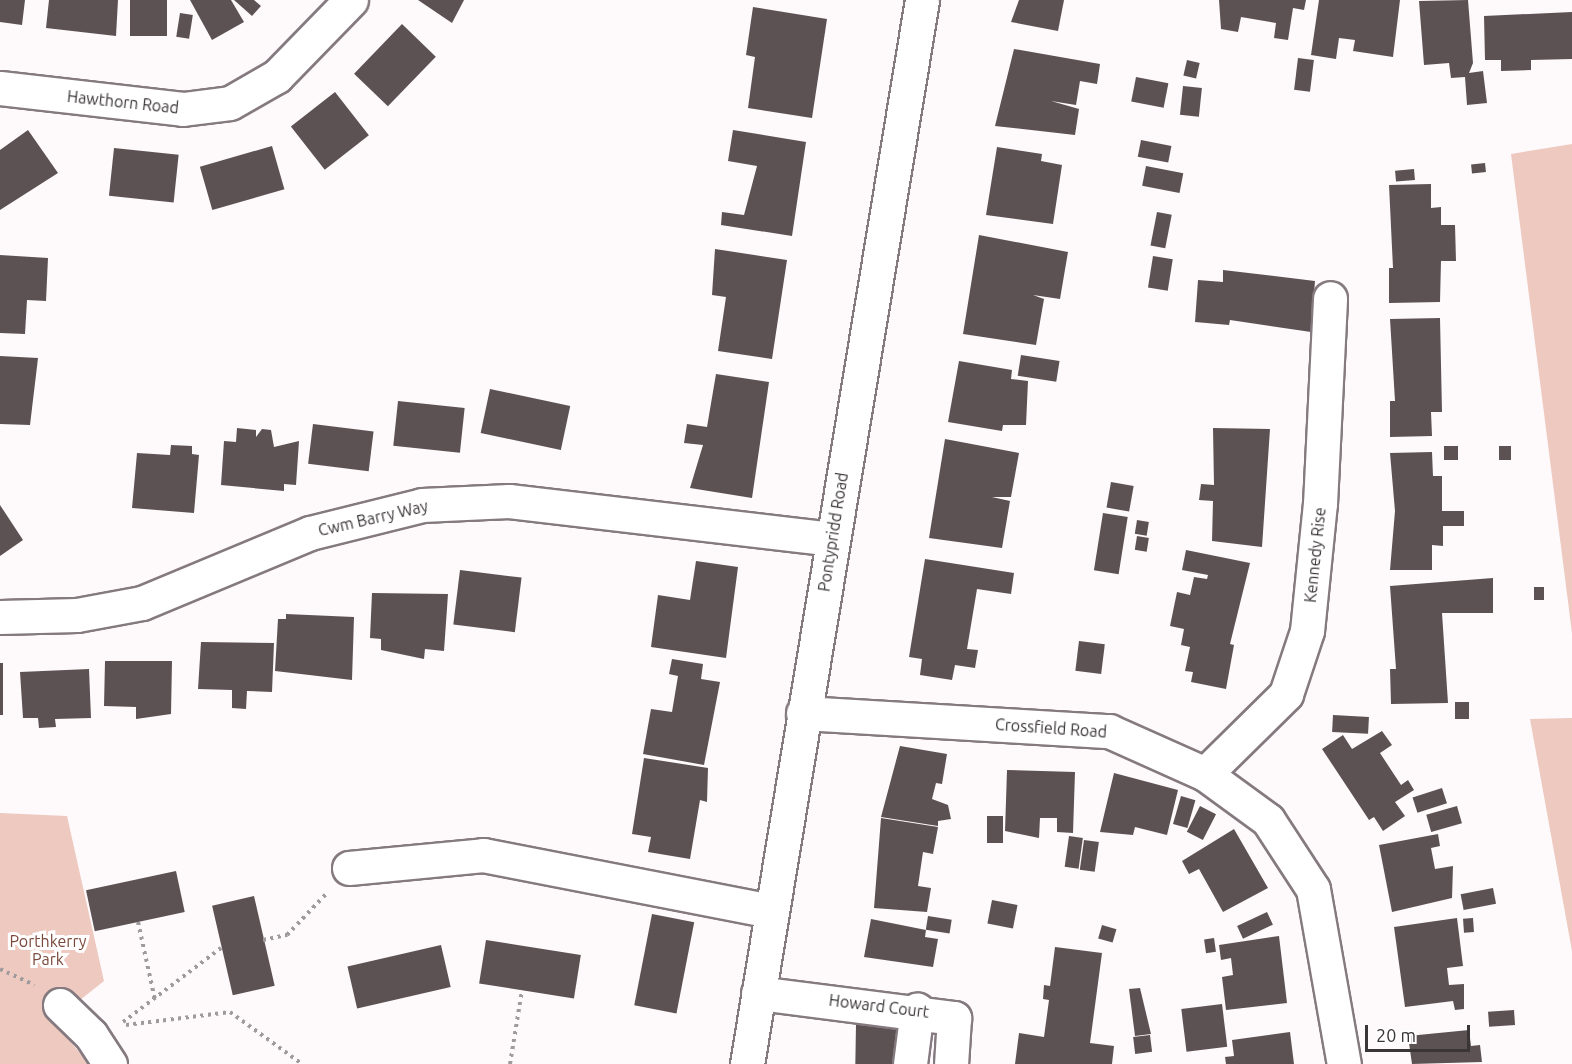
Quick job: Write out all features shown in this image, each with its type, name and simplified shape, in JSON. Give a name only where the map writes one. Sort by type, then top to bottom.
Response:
[{"type":"street","name":"Hawthorn Road","points":[[0,88],[183,109],[230,103],[277,76],[351,0]]},
{"type":"street","name":"Pontypridd Road","points":[[747,1064],[770,911],[922,0]]},
{"type":"street","name":"Kennedy Rise","points":[[1205,774],[1286,694],[1307,631],[1320,504],[1330,298]]},
{"type":"street","name":"Cwm Barry Way","points":[[0,617],[77,615],[142,603],[310,533],[422,505],[510,501],[832,539]]},
{"type":"street","name":"Crossfield Road","points":[[803,713],[1109,731],[1205,774],[1268,820],[1313,889],[1344,1064]]},
{"type":"street","points":[[349,867],[483,855],[770,911]]},
{"type":"street","name":"Howard Court","points":[[758,993],[916,1009],[954,1017],[951,1064]]},
{"type":"street","points":[[60,1005],[91,1035],[110,1064]]},
{"type":"street","points":[[910,1064],[916,1009]]},
{"type":"path","points":[[263,940],[287,935],[349,867]]},
{"type":"path","points":[[138,922],[155,1001]]},
{"type":"path","points":[[221,948],[155,1001],[117,1026],[230,1012],[302,1064]]},
{"type":"path","points":[[510,1064],[522,990]]},
{"type":"green space","points":[[1572,144],[1572,633],[1511,154]]},
{"type":"green space","points":[[1572,718],[1572,951],[1530,719]]},
{"type":"green space","name":"Porthkerry Park","points":[[0,813],[67,816],[104,981],[80,1000],[71,992],[49,1016],[89,1064],[0,1064]]},
{"type":"building","points":[[0,0],[25,0],[22,25],[0,22]]},
{"type":"building","points":[[49,0],[118,0],[116,36],[46,28]]},
{"type":"building","points":[[130,0],[167,0],[167,36],[130,36]]},
{"type":"building","points":[[190,0],[231,0],[244,22],[212,40]]},
{"type":"building","points":[[234,0],[254,0],[261,6],[252,16]]},
{"type":"building","points":[[418,0],[464,0],[452,23]]},
{"type":"building","points":[[1019,0],[1064,0],[1058,31],[1011,22]]},
{"type":"building","points":[[1219,0],[1306,0],[1304,10],[1293,8],[1288,40],[1274,38],[1276,23],[1241,17],[1238,32],[1221,29]]},
{"type":"building","points":[[1319,0],[1400,0],[1393,57],[1353,51],[1355,40],[1339,38],[1336,59],[1311,55]]},
{"type":"building","points":[[1468,0],[1473,63],[1469,73],[1483,71],[1487,103],[1467,105],[1465,77],[1451,78],[1449,63],[1424,65],[1419,1]]},
{"type":"building","points":[[753,7],[827,19],[812,118],[748,108],[755,57],[746,55]]},
{"type":"building","points":[[1572,12],[1572,59],[1531,60],[1531,70],[1501,71],[1501,60],[1485,60],[1484,16]]},
{"type":"building","points":[[180,13],[193,15],[189,39],[176,37]]},
{"type":"building","points":[[402,24],[436,57],[388,106],[354,74]]},
{"type":"building","points":[[1014,49],[1100,64],[1097,84],[1080,81],[1076,105],[1051,101],[1079,109],[1075,135],[995,126]]},
{"type":"building","points":[[1298,58],[1314,60],[1310,92],[1294,90]]},
{"type":"building","points":[[1187,60],[1200,63],[1196,79],[1183,76]]},
{"type":"building","points":[[1136,77],[1168,83],[1164,108],[1131,102]]},
{"type":"building","points":[[1183,86],[1202,88],[1199,117],[1180,115]]},
{"type":"building","points":[[335,92],[369,135],[325,170],[291,126]]},
{"type":"building","points":[[28,130],[58,173],[0,210],[0,150]]},
{"type":"building","points":[[733,130],[806,142],[792,236],[721,225],[722,212],[744,215],[757,166],[728,161]]},
{"type":"building","points":[[1141,140],[1171,146],[1168,163],[1138,157]]},
{"type":"building","points":[[272,146],[284,189],[212,210],[200,167]]},
{"type":"building","points":[[997,147],[1042,154],[1041,161],[1062,165],[1053,224],[986,215]]},
{"type":"building","points":[[114,148],[179,155],[174,203],[109,196]]},
{"type":"building","points":[[1485,163],[1486,172],[1472,173],[1471,164]]},
{"type":"building","points":[[1146,166],[1183,173],[1179,193],[1142,186]]},
{"type":"building","points":[[1414,169],[1415,180],[1396,182],[1395,171]]},
{"type":"building","points":[[1431,184],[1431,208],[1441,207],[1441,225],[1455,225],[1456,261],[1441,261],[1440,302],[1389,303],[1389,268],[1393,268],[1389,185]]},
{"type":"building","points":[[1157,212],[1172,215],[1165,248],[1151,245]]},
{"type":"building","points":[[979,235],[1068,252],[1060,299],[1033,295],[1044,299],[1036,345],[963,334]]},
{"type":"building","points":[[715,249],[787,260],[772,359],[718,351],[726,297],[712,295]]},
{"type":"building","points":[[0,255],[48,258],[46,301],[27,300],[25,334],[0,333]]},
{"type":"building","points":[[1153,256],[1173,259],[1168,291],[1148,288]]},
{"type":"building","points":[[1223,270],[1315,281],[1311,332],[1230,320],[1229,325],[1195,322],[1198,280],[1223,282]]},
{"type":"building","points":[[1440,318],[1442,412],[1431,412],[1432,436],[1390,437],[1390,401],[1395,401],[1390,319]]},
{"type":"building","points":[[1021,355],[1060,361],[1056,382],[1018,376]]},
{"type":"building","points":[[0,356],[38,358],[30,425],[0,424]]},
{"type":"building","points":[[959,361],[1012,370],[1011,379],[1028,381],[1026,425],[1003,425],[1002,431],[948,422]]},
{"type":"building","points":[[716,374],[769,382],[752,498],[690,488],[703,445],[684,443],[687,424],[707,427]]},
{"type":"building","points":[[490,389],[570,406],[561,450],[481,433]]},
{"type":"building","points":[[398,401],[465,408],[460,453],[393,446]]},
{"type":"building","points":[[313,424],[374,431],[369,471],[308,464]]},
{"type":"building","points":[[237,428],[256,430],[256,437],[262,429],[271,430],[274,447],[299,441],[296,485],[284,484],[284,491],[221,485],[224,441],[236,442]]},
{"type":"building","points":[[1213,428],[1270,429],[1262,547],[1212,541],[1213,501],[1199,500],[1201,484],[1214,485]]},
{"type":"building","points":[[945,439],[1019,453],[1011,497],[992,497],[1010,501],[1002,548],[929,538]]},
{"type":"building","points":[[171,445],[192,446],[192,454],[199,455],[194,513],[132,508],[137,453],[170,455]]},
{"type":"building","points":[[1444,446],[1458,446],[1458,460],[1444,460]]},
{"type":"building","points":[[1499,446],[1511,446],[1511,460],[1499,460]]},
{"type":"building","points":[[1432,452],[1433,476],[1442,476],[1442,511],[1464,511],[1464,526],[1443,526],[1443,546],[1432,545],[1432,570],[1390,570],[1395,511],[1390,453]]},
{"type":"building","points":[[1111,482],[1134,486],[1129,512],[1106,508]]},
{"type":"building","points":[[0,505],[23,540],[0,556]]},
{"type":"building","points":[[1103,513],[1128,517],[1119,574],[1094,570]]},
{"type":"building","points":[[1137,520],[1149,522],[1147,536],[1135,534]]},
{"type":"building","points":[[1137,536],[1149,538],[1147,552],[1135,550]]},
{"type":"building","points":[[1186,550],[1250,563],[1230,644],[1234,645],[1226,689],[1191,682],[1193,672],[1185,671],[1190,647],[1181,645],[1184,629],[1170,626],[1177,592],[1190,595],[1194,577],[1207,579],[1208,575],[1182,570]]},
{"type":"building","points":[[925,559],[1014,573],[1011,594],[977,589],[967,649],[978,650],[975,668],[955,665],[952,680],[920,675],[922,659],[909,657]]},
{"type":"building","points":[[696,561],[738,567],[726,658],[651,647],[658,595],[690,600]]},
{"type":"building","points":[[460,570],[522,578],[515,632],[453,625]]},
{"type":"building","points":[[1493,578],[1493,613],[1442,613],[1448,703],[1391,704],[1390,669],[1396,669],[1390,586]]},
{"type":"building","points":[[1534,587],[1544,587],[1544,600],[1534,600]]},
{"type":"building","points":[[372,593],[448,594],[444,651],[425,649],[424,659],[381,650],[381,639],[370,638]]},
{"type":"building","points":[[286,614],[354,617],[352,680],[275,671],[278,619],[286,619]]},
{"type":"building","points":[[1079,641],[1105,644],[1101,674],[1075,671]]},
{"type":"building","points":[[201,642],[274,643],[272,692],[247,691],[246,709],[232,708],[232,690],[198,689]]},
{"type":"building","points":[[672,659],[703,664],[701,679],[720,682],[704,765],[643,754],[651,709],[672,712],[678,676],[669,674]]},
{"type":"building","points":[[105,661],[172,661],[171,714],[136,719],[136,707],[104,706]]},
{"type":"building","points":[[0,663],[3,663],[3,715],[0,715]]},
{"type":"building","points":[[89,669],[91,718],[55,719],[56,727],[39,728],[38,718],[23,718],[20,672]]},
{"type":"building","points":[[1455,702],[1469,702],[1469,719],[1455,719]]},
{"type":"building","points":[[1333,715],[1369,717],[1368,734],[1332,732]]},
{"type":"building","points":[[1382,731],[1392,745],[1380,753],[1401,785],[1408,780],[1414,790],[1395,802],[1405,816],[1383,831],[1374,817],[1369,820],[1322,749],[1343,735],[1352,749]]},
{"type":"building","points":[[900,746],[947,754],[942,784],[936,783],[932,799],[948,805],[951,819],[938,821],[938,826],[881,817]]},
{"type":"building","points":[[644,758],[708,768],[707,802],[700,800],[690,859],[648,852],[651,837],[632,834]]},
{"type":"building","points":[[1007,770],[1075,772],[1073,833],[1057,832],[1057,818],[1040,818],[1039,838],[1005,831]]},
{"type":"building","points":[[1114,773],[1178,790],[1167,835],[1135,827],[1133,835],[1100,832]]},
{"type":"building","points":[[1442,788],[1447,803],[1417,813],[1413,798]]},
{"type":"building","points":[[1181,796],[1195,800],[1187,828],[1173,824]]},
{"type":"building","points":[[1200,806],[1216,814],[1203,840],[1187,832]]},
{"type":"building","points":[[1457,806],[1462,823],[1431,832],[1426,815]]},
{"type":"building","points":[[987,816],[1003,816],[1003,843],[987,843]]},
{"type":"building","points":[[881,818],[938,827],[933,854],[923,852],[918,886],[931,888],[927,912],[874,908]]},
{"type":"building","points":[[1234,829],[1268,888],[1223,912],[1199,869],[1189,874],[1182,861]]},
{"type":"building","points":[[1438,834],[1440,846],[1431,848],[1435,869],[1453,866],[1452,898],[1392,912],[1379,845]]},
{"type":"building","points":[[1069,836],[1083,838],[1079,869],[1065,867]]},
{"type":"building","points":[[1084,840],[1099,842],[1095,872],[1080,870]]},
{"type":"building","points":[[176,871],[185,912],[95,931],[86,890]]},
{"type":"building","points":[[1493,888],[1496,904],[1464,910],[1461,894]]},
{"type":"building","points":[[254,896],[275,986],[233,995],[212,906]]},
{"type":"building","points":[[992,900],[1018,905],[1013,929],[987,924]]},
{"type":"building","points":[[1267,912],[1273,925],[1243,939],[1237,926]]},
{"type":"building","points":[[652,914],[694,922],[676,1013],[634,1005]]},
{"type":"building","points":[[928,916],[952,920],[950,934],[926,930]]},
{"type":"building","points":[[1457,918],[1463,966],[1447,968],[1449,985],[1464,984],[1464,1009],[1455,1010],[1453,1001],[1405,1007],[1394,927]]},
{"type":"building","points":[[1473,918],[1474,932],[1464,933],[1463,919]]},
{"type":"building","points":[[871,919],[926,930],[925,937],[938,939],[933,967],[864,957]]},
{"type":"building","points":[[1102,925],[1116,929],[1113,943],[1098,938]]},
{"type":"building","points":[[1279,936],[1287,1003],[1226,1010],[1222,977],[1233,975],[1231,958],[1221,960],[1219,945]]},
{"type":"building","points":[[1214,938],[1216,952],[1206,953],[1204,939]]},
{"type":"building","points":[[486,940],[581,955],[574,998],[479,983]]},
{"type":"building","points":[[441,945],[451,987],[357,1008],[347,967]]},
{"type":"building","points":[[1055,947],[1102,953],[1090,1043],[1114,1046],[1112,1064],[1015,1064],[1019,1033],[1044,1037],[1049,1000],[1043,999],[1044,985],[1050,986]]},
{"type":"building","points":[[1140,988],[1151,1034],[1135,1036],[1129,989]]},
{"type":"building","points":[[1222,1004],[1227,1047],[1187,1052],[1181,1009]]},
{"type":"building","points":[[1514,1010],[1515,1025],[1489,1027],[1488,1012]]},
{"type":"building","points":[[856,1025],[899,1026],[898,1064],[855,1064]]},
{"type":"building","points":[[1469,1030],[1471,1046],[1480,1045],[1482,1062],[1412,1064],[1408,1036]]},
{"type":"building","points":[[1290,1032],[1294,1064],[1226,1064],[1225,1057],[1234,1056],[1232,1040]]},
{"type":"building","points":[[1150,1035],[1152,1052],[1135,1054],[1133,1037]]}]
